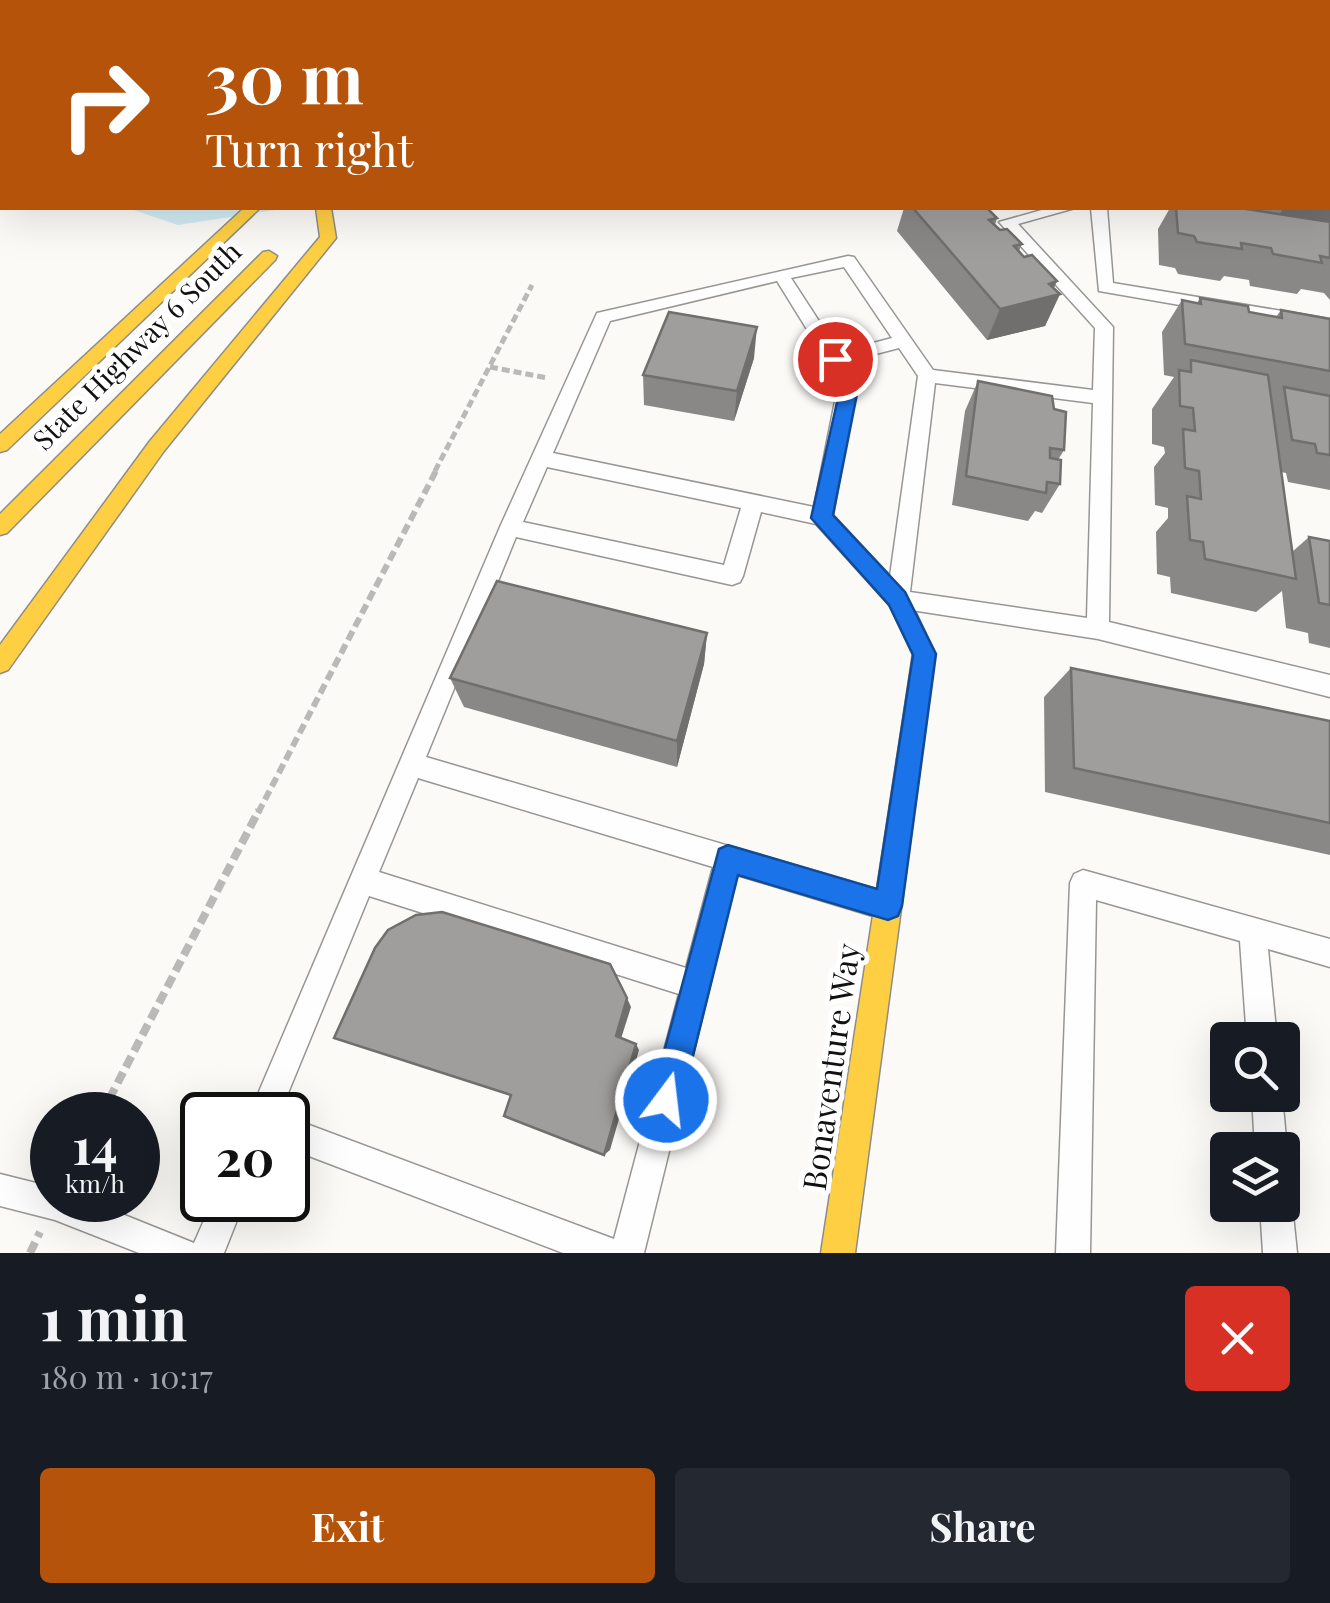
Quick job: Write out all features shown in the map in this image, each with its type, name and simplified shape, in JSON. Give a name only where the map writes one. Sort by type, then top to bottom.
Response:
[{"type":"main road","name":"State Highway 6 South","points":[[0,445],[250,210]]},
{"type":"main road","points":[[0,664],[155,449],[328,238],[316,212]]},
{"type":"main road","points":[[112,308],[165,265],[219,238]]},
{"type":"main road","name":"State Highway 6 South","points":[[0,527],[281,244]]},
{"type":"main road","name":"Bonaventure Way","points":[[838,1253],[924,654],[898,599]]},
{"type":"lane","points":[[1058,210],[1007,222],[1104,327]]},
{"type":"lane","points":[[1098,210],[1105,287],[1098,629]]},
{"type":"lane","points":[[274,1092],[510,527],[603,317],[848,261],[927,376],[898,599]]},
{"type":"lane","points":[[781,275],[835,359],[849,389],[822,518]]},
{"type":"lane","points":[[1105,287],[1330,325]]},
{"type":"lane","points":[[835,359],[904,341]]},
{"type":"lane","points":[[927,376],[1102,398]]},
{"type":"lane","points":[[540,458],[822,518],[898,599],[1098,629],[1330,686]]},
{"type":"lane","points":[[510,527],[732,576],[753,503]]},
{"type":"lane","points":[[410,764],[888,906]]},
{"type":"lane","points":[[627,1253],[728,859]]},
{"type":"lane","points":[[362,880],[696,985]]},
{"type":"lane","points":[[1073,1253],[1083,882],[1330,954]]},
{"type":"lane","points":[[1254,932],[1261,1022]]},
{"type":"lane","points":[[310,1141],[608,1253]]},
{"type":"lane","points":[[0,1190],[55,1204],[182,1253]]},
{"type":"lane","points":[[206,1253],[219,1222]]},
{"type":"lane","points":[[1277,1222],[1280,1253]]},
{"type":"path","points":[[113,1092],[532,286]]},
{"type":"path","points":[[490,366],[574,382]]},
{"type":"water","points":[[134,210],[275,210],[178,225]]},
{"type":"building","points":[[915,210],[989,210],[997,218],[989,220],[1000,230],[1007,229],[1022,244],[1014,246],[1024,257],[1032,255],[1057,281],[1049,284],[1060,294],[1000,309]]},
{"type":"building","points":[[1176,210],[1253,210],[1330,222],[1330,258],[1320,256],[1322,263],[1273,254],[1271,248],[1241,243],[1242,249],[1197,242],[1194,236],[1178,233]]},
{"type":"building","points":[[1200,298],[1248,306],[1249,312],[1282,318],[1281,310],[1330,319],[1330,371],[1185,344],[1182,300],[1201,304]]},
{"type":"building","points":[[669,312],[757,327],[737,391],[643,375]]},
{"type":"building","points":[[1191,360],[1268,375],[1296,579],[1205,559],[1203,542],[1190,540],[1187,496],[1201,499],[1199,471],[1185,468],[1183,429],[1195,431],[1193,408],[1180,406],[1179,370],[1191,372]]},
{"type":"building","points":[[978,381],[1052,396],[1054,409],[1066,412],[1064,450],[1050,448],[1050,458],[1061,460],[1060,484],[1047,482],[1046,493],[966,476]]},
{"type":"building","points":[[1284,387],[1330,396],[1330,455],[1317,453],[1315,444],[1292,440]]},
{"type":"building","points":[[1309,537],[1330,541],[1330,605],[1319,603]]},
{"type":"building","points":[[497,581],[707,633],[677,741],[450,678]]},
{"type":"building","points":[[1071,668],[1330,721],[1330,823],[1074,768]]},
{"type":"building","points":[[442,912],[610,964],[627,998],[616,1036],[636,1044],[604,1155],[504,1116],[511,1095],[334,1038],[375,948],[388,930],[416,915]]},
{"type":"traffic: fast","points":[[898,599],[924,654],[909,759]]},
{"type":"traffic: slow","points":[[0,445],[250,210]]},
{"type":"traffic: slow","points":[[0,663],[157,446],[328,238],[323,210]]},
{"type":"traffic: slow","points":[[0,527],[269,256]]},
{"type":"traffic: slow","points":[[838,1253],[909,759]]},
{"type":"route","points":[[666,1100],[728,859],[888,906],[924,654],[898,599],[822,518],[849,389],[835,359]]}]
